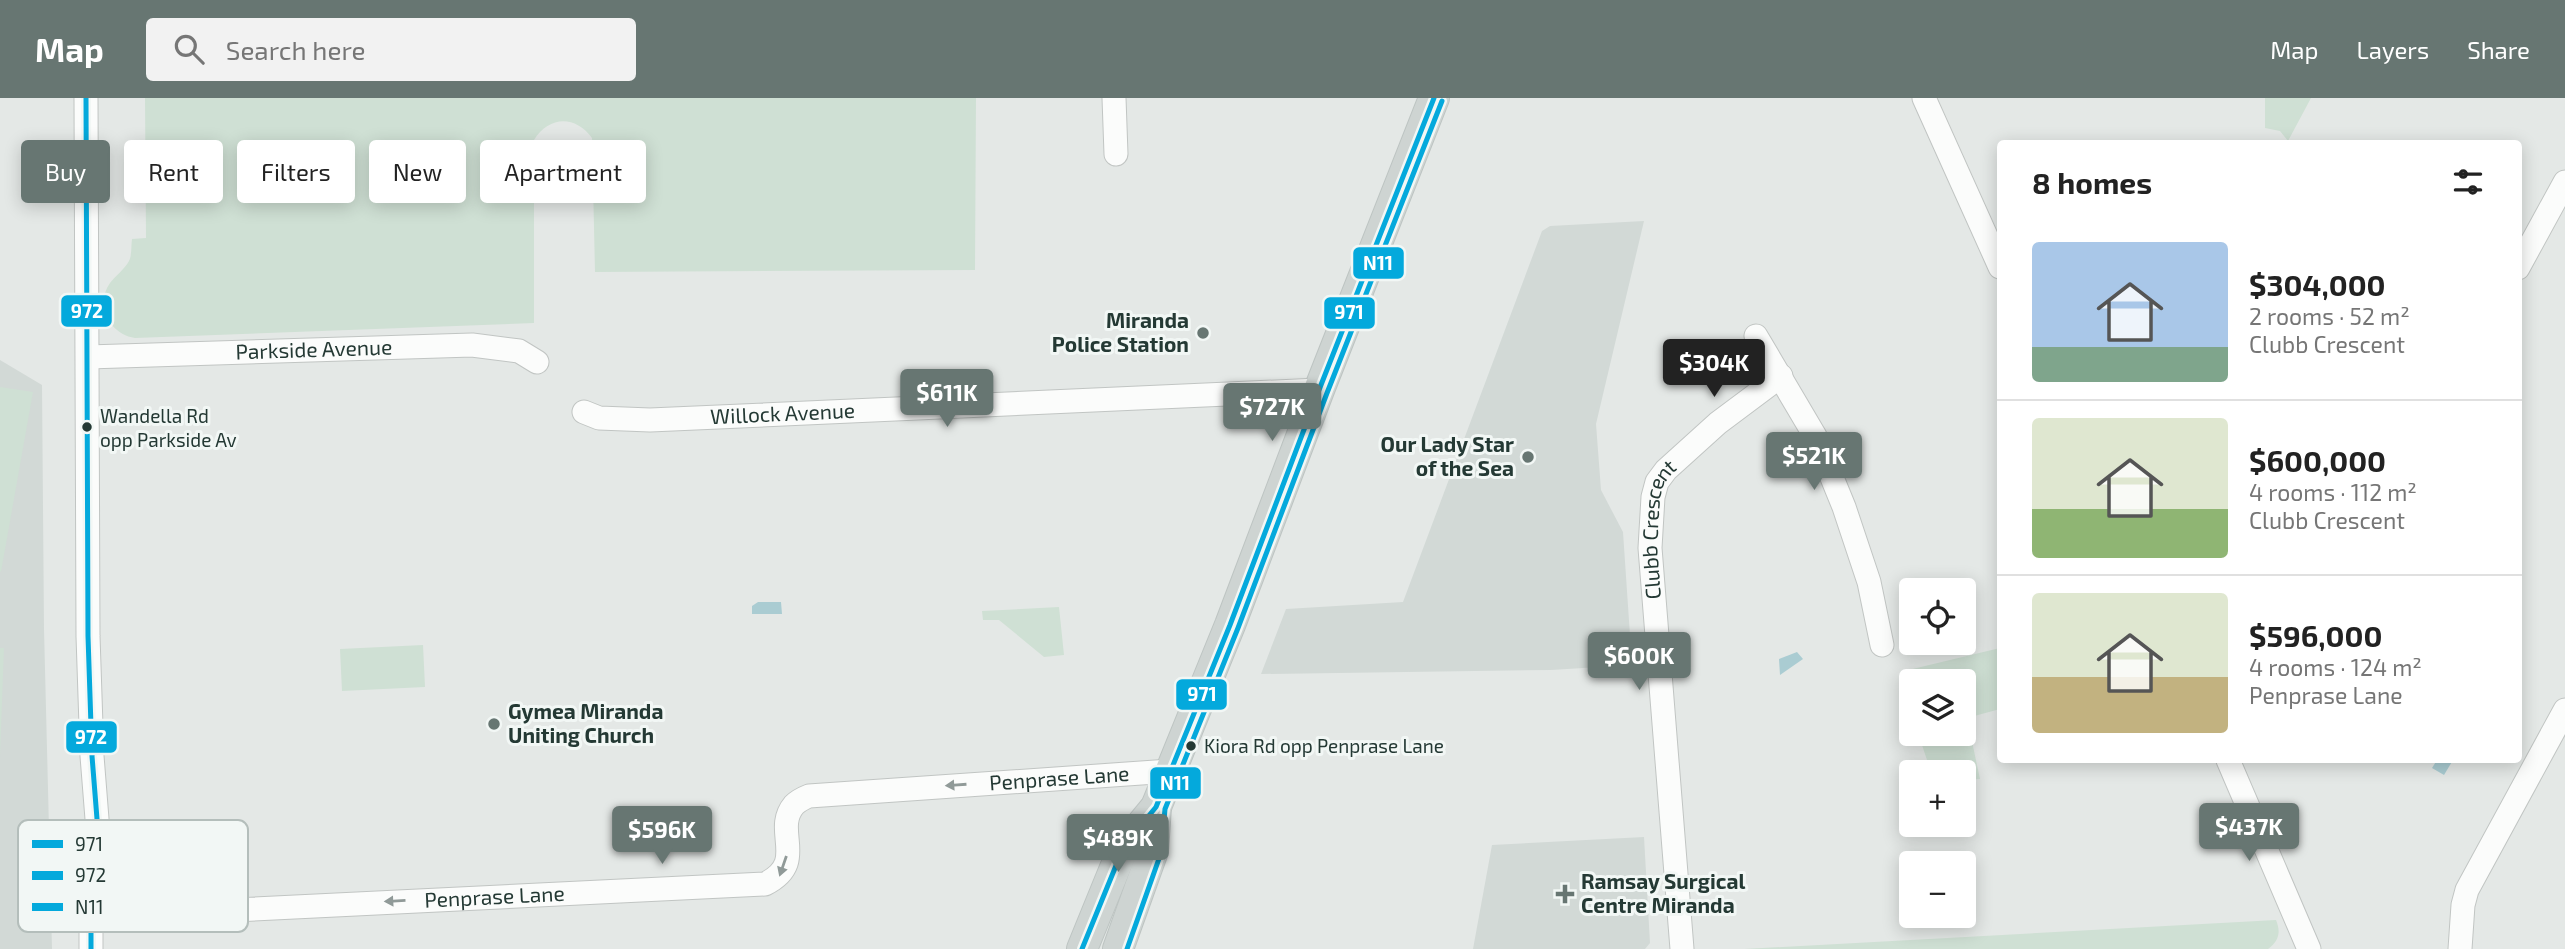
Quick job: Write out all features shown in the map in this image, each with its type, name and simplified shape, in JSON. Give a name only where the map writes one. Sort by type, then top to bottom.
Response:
[{"type":"main road","points":[[1118,949],[1153,851],[1156,807],[1235,612],[1434,98]]},
{"type":"main road","points":[[1082,949],[1124,846],[1156,807]]},
{"type":"street","points":[[86,98],[88,636],[97,820]]},
{"type":"street","points":[[1114,98],[1116,154]]},
{"type":"street","points":[[1924,98],[1997,260]]},
{"type":"street","points":[[2522,261],[2565,182]]},
{"type":"street","points":[[1756,336],[1815,436],[1844,507],[1870,582],[1882,645]]},
{"type":"street","name":"Parkside Avenue","points":[[88,357],[472,345],[519,351],[537,362]]},
{"type":"street","name":"Clubb Crescent","points":[[1682,949],[1650,548],[1653,497],[1657,482],[1666,470],[1718,423],[1781,376]]},
{"type":"street","name":"Willock Avenue","points":[[584,412],[599,418],[650,421],[1319,390]]},
{"type":"street","points":[[2460,949],[2463,905],[2468,890],[2565,709]]},
{"type":"street","points":[[2237,764],[2309,949]]},
{"type":"street","name":"Penprase Lane","points":[[248,909],[765,884],[779,877],[787,864],[788,818],[794,805],[809,796],[1170,771]]},
{"type":"shaded area","name":"Our Lady Star of the Sea","points":[[1644,221],[1596,424],[1601,490],[1623,532],[1632,665],[1551,670],[1261,674],[1286,609],[1403,602],[1542,231],[1550,226]]},
{"type":"shaded area","points":[[0,360],[42,385],[49,820],[18,820],[18,932],[52,932],[52,949],[0,949]]},
{"type":"shaded area","name":"Ramsay Surgical Centre Miranda","points":[[1644,837],[1650,943],[1645,949],[1473,949],[1492,845]]},
{"type":"green space","points":[[145,98],[976,98],[975,270],[595,272],[593,203],[646,203],[646,140],[592,140],[578,125],[562,121],[547,126],[534,140],[480,140],[480,203],[534,203],[534,323],[135,338],[118,331],[112,325],[104,309],[104,301],[110,283],[129,261],[132,239],[146,238],[146,203],[223,203],[223,140],[145,140]]},
{"type":"green space","points":[[2265,98],[2311,98],[2289,140],[2280,131],[2265,128]]},
{"type":"green space","points":[[0,387],[33,392],[1,572],[0,571]]},
{"type":"green space","points":[[1059,607],[1064,655],[1044,657],[999,620],[983,620],[982,611]]},
{"type":"green space","points":[[423,645],[425,687],[342,691],[340,649]]},
{"type":"green space","points":[[0,648],[4,648],[0,758]]},
{"type":"green space","points":[[1997,649],[1997,710],[1976,716],[1976,669],[1912,669]]},
{"type":"green space","points":[[1922,746],[1973,746],[1976,760],[1927,760]]},
{"type":"green space","points":[[1976,760],[1980,779],[1976,779]]},
{"type":"green space","points":[[2276,920],[2278,936],[2268,949],[1744,949]]},
{"type":"water","points":[[758,602],[781,602],[782,614],[752,614],[752,606]]},
{"type":"water","points":[[1797,652],[1803,659],[1780,675],[1779,659]]},
{"type":"water","points":[[2435,763],[2451,763],[2444,775],[2432,768]]},
{"type":"transit line","name":"972","points":[[86,98],[88,636],[97,820]]},
{"type":"transit line","name":"971","points":[[1082,949],[1124,846],[1156,807],[1230,625],[1434,98]]},
{"type":"transit line","name":"N11","points":[[1127,949],[1161,853],[1165,809],[1442,101]]},
{"type":"transit line","name":"972","points":[[91,932],[91,949]]},
{"type":"place","name":"Miranda Police Station","points":[[1203,333]]},
{"type":"place","name":"Wandella Rd opp Parkside Av","points":[[87,427]]},
{"type":"place","name":"Our Lady Star of the Sea","points":[[1528,457]]},
{"type":"place","name":"Gymea Miranda Uniting Church","points":[[494,724]]},
{"type":"place","name":"Kiora Rd opp Penprase Lane","points":[[1191,746]]},
{"type":"place","name":"Ramsay Surgical Centre Miranda","points":[[1565,894]]}]
